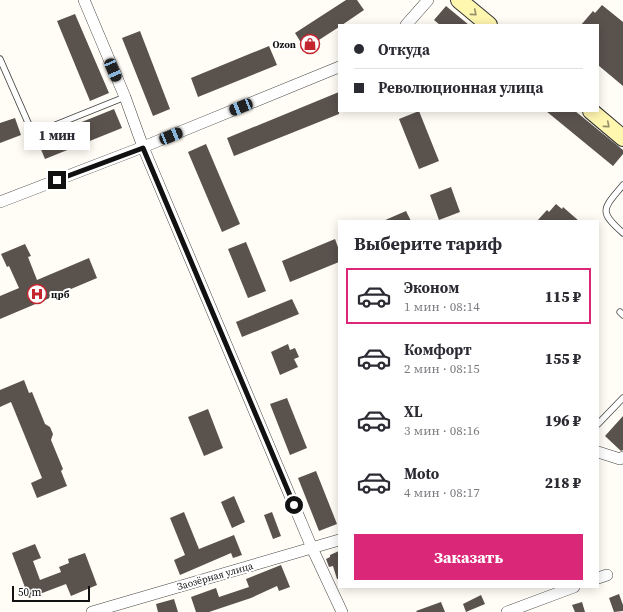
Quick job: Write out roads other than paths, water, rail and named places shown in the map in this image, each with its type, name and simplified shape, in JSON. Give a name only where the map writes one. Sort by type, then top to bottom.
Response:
[{"type":"main road","points":[[459,0],[488,24]]},
{"type":"main road","points":[[592,112],[623,138]]},
{"type":"street","points":[[84,0],[125,98],[143,148],[312,548],[342,612]]},
{"type":"street","points":[[407,24],[428,0]]},
{"type":"street","points":[[0,202],[143,148],[338,67]]},
{"type":"street","points":[[599,452],[622,459]]},
{"type":"street","name":"Заозёрная улица","points":[[92,612],[338,540]]},
{"type":"street","points":[[507,612],[571,588]]},
{"type":"lane","points":[[0,59],[33,134],[125,98]]},
{"type":"lane","points":[[623,186],[607,205],[606,212],[607,218],[611,223],[623,233]]},
{"type":"lane","points":[[599,423],[623,398]]},
{"type":"place","name":"Ozon","points":[[310,44]]},
{"type":"place","name":"црб","points":[[37,294]]}]
